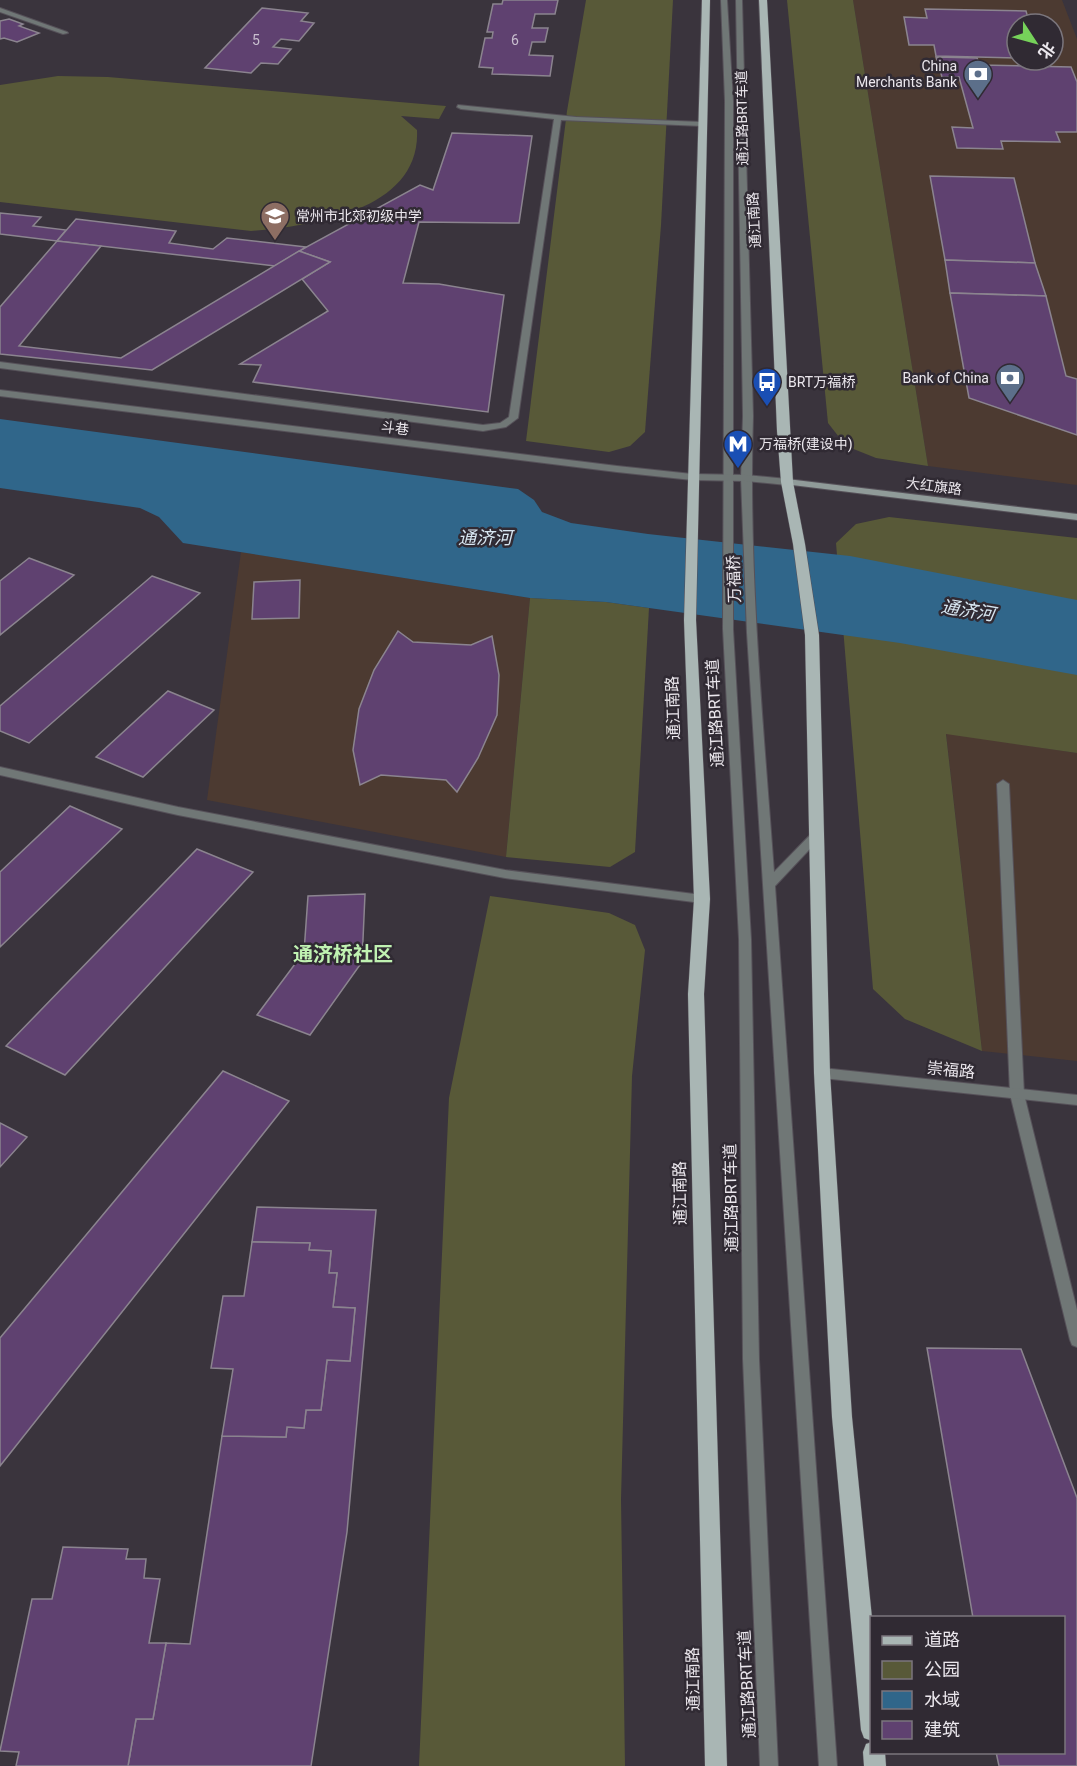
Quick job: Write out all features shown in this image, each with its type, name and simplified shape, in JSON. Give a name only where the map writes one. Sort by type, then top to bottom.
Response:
[{"type":"main road","points":[[692,477],[706,0]]},
{"type":"main road","name":"通江南路","points":[[763,0],[783,431],[788,482],[812,635],[817,835]]},
{"type":"main road","name":"通江南路","points":[[692,477],[690,620],[702,899],[696,994],[716,1766]]},
{"type":"main road","points":[[817,835],[822,1073],[842,1417],[870,1710]]},
{"type":"street","name":"通江路BRT车道","points":[[724,0],[729,101],[727,523]]},
{"type":"street","name":"通江路BRT车道","points":[[739,0],[748,416],[746,478],[748,523]]},
{"type":"street","points":[[0,10],[65,33]]},
{"type":"street","points":[[461,107],[558,117],[702,124]]},
{"type":"street","points":[[0,365],[483,428],[503,425],[513,418],[558,117]]},
{"type":"street","name":"斗巷","points":[[0,393],[692,477],[746,478],[788,482]]},
{"type":"street","name":"大红旗路","points":[[788,482],[1077,517]]},
{"type":"street","name":"万福桥","points":[[727,523],[728,628]]},
{"type":"street","name":"万福桥","points":[[748,523],[752,633],[769,885]]},
{"type":"street","name":"通江路BRT车道","points":[[728,628],[745,939],[751,1359],[769,1766]]},
{"type":"street","points":[[0,771],[190,813],[505,874],[702,899]]},
{"type":"street","points":[[1003,784],[1017,1094],[1077,1340]]},
{"type":"street","points":[[817,835],[769,885],[828,1766]]},
{"type":"street","name":"崇福路","points":[[822,1073],[1077,1100]]},
{"type":"shaded area","points":[[853,0],[1062,0],[1077,39],[1077,485],[928,466]]},
{"type":"shaded area","points":[[241,552],[530,598],[506,857],[207,800]]},
{"type":"shaded area","points":[[946,733],[1077,753],[1077,1061],[982,1051]]},
{"type":"green space","points":[[586,0],[673,0],[661,225],[645,432],[630,446],[609,452],[526,441],[567,111]]},
{"type":"green space","points":[[787,0],[853,0],[928,466],[876,458],[846,446],[828,423]]},
{"type":"green space","points":[[58,76],[108,77],[446,106],[439,119],[401,116],[417,130],[413,157],[401,179],[382,196],[358,209],[331,218],[276,229],[251,231],[0,202],[0,85]]},
{"type":"green space","points":[[889,517],[1077,538],[1077,753],[946,734],[982,1051],[905,1019],[873,989],[836,543],[856,524]]},
{"type":"green space","points":[[530,598],[606,602],[649,608],[635,852],[610,867],[506,857]]},
{"type":"green space","points":[[490,896],[609,913],[635,925],[645,950],[632,1076],[621,1499],[625,1766],[419,1766],[449,1098]]},
{"type":"water","name":"通济河","points":[[0,419],[518,489],[534,500],[542,512],[571,523],[648,534],[850,556],[1077,600],[1077,675],[900,643],[606,602],[530,598],[183,543],[159,517],[140,508],[0,488]]},
{"type":"building","points":[[503,0],[558,0],[555,14],[535,14],[532,28],[548,28],[545,42],[532,42],[529,55],[553,56],[550,76],[492,74],[493,68],[479,67],[485,38],[492,38],[493,32],[487,32],[493,4],[502,4]]},
{"type":"building","points":[[262,8],[308,13],[301,21],[314,23],[299,41],[281,39],[273,47],[291,49],[278,64],[261,63],[251,73],[205,68]]},
{"type":"building","points":[[925,9],[1026,12],[1005,12],[1005,58],[936,56],[934,45],[909,45],[904,17],[927,18]]},
{"type":"building","points":[[9,19],[23,24],[19,26],[39,33],[17,42],[0,39],[0,21]]},
{"type":"building","points":[[936,57],[977,58],[980,65],[1005,66],[1005,72],[1065,72],[1065,67],[1071,67],[1077,82],[1077,132],[1056,132],[1060,142],[1001,141],[1003,149],[957,148],[952,127],[973,128],[959,77],[942,77]]},
{"type":"building","points":[[452,133],[532,136],[519,223],[419,222],[403,283],[439,284],[504,295],[488,412],[253,382],[261,365],[240,364],[328,311],[302,279],[330,262],[299,251],[420,185],[433,190]]},
{"type":"building","points":[[930,176],[1014,178],[1035,263],[945,260]]},
{"type":"building","points":[[0,213],[41,217],[33,226],[66,230],[57,241],[0,234]]},
{"type":"building","points":[[76,219],[176,231],[169,243],[213,249],[227,238],[306,247],[275,266],[57,241]]},
{"type":"building","points":[[57,241],[101,246],[19,346],[121,358],[299,251],[330,262],[152,370],[0,354],[0,307]]},
{"type":"building","points":[[945,260],[1035,263],[1046,296],[950,293]]},
{"type":"building","points":[[950,293],[1046,296],[1066,376],[1077,379],[1077,435],[969,398]]},
{"type":"building","points":[[29,558],[74,575],[0,635],[0,581]]},
{"type":"building","points":[[152,576],[200,593],[29,743],[0,731],[0,706]]},
{"type":"building","points":[[300,580],[299,618],[252,619],[254,582]]},
{"type":"building","points":[[398,631],[413,642],[471,645],[492,636],[499,675],[497,715],[478,758],[457,792],[446,780],[381,775],[360,785],[353,750],[359,709],[374,670]]},
{"type":"building","points":[[168,691],[214,710],[143,777],[96,757]]},
{"type":"building","points":[[70,806],[122,829],[0,947],[0,872]]},
{"type":"building","points":[[197,849],[253,872],[65,1075],[6,1046]]},
{"type":"building","points":[[365,894],[362,962],[310,1035],[257,1015],[304,952],[308,896]]},
{"type":"building","points":[[223,1071],[289,1101],[0,1466],[0,1338]]},
{"type":"building","points":[[0,1123],[27,1137],[0,1167]]},
{"type":"building","points":[[257,1207],[376,1210],[347,1532],[311,1766],[128,1766],[136,1719],[153,1719],[166,1643],[190,1644],[222,1436],[286,1437],[287,1427],[304,1428],[306,1410],[321,1410],[327,1360],[350,1361],[355,1308],[333,1307],[337,1273],[329,1273],[331,1251],[309,1250],[310,1243],[252,1242]]},
{"type":"building","points":[[252,1242],[310,1243],[309,1250],[331,1251],[329,1273],[337,1273],[333,1307],[355,1308],[350,1361],[327,1360],[321,1410],[306,1410],[304,1428],[287,1427],[286,1437],[222,1436],[233,1369],[211,1368],[223,1296],[244,1296]]},
{"type":"building","points":[[927,1348],[1021,1349],[1077,1498],[1077,1766],[999,1766],[996,1754],[1065,1754],[1065,1616],[973,1616]]},
{"type":"building","points":[[63,1547],[128,1549],[126,1559],[146,1559],[144,1578],[160,1579],[149,1643],[166,1643],[153,1719],[136,1719],[128,1766],[16,1766],[19,1752],[0,1751],[32,1599],[52,1599]]},
{"type":"place","name":"China Merchants Bank","points":[[978,100]]},
{"type":"place","name":"常州市北郊初级中学","points":[[275,242]]},
{"type":"place","name":"Bank of China","points":[[1010,404]]},
{"type":"place","name":"BRT万福桥","points":[[767,408]]},
{"type":"place","name":"万福桥(建设中)","points":[[738,470]]},
{"type":"district","name":"通济桥社区","points":[[343,954]]}]
